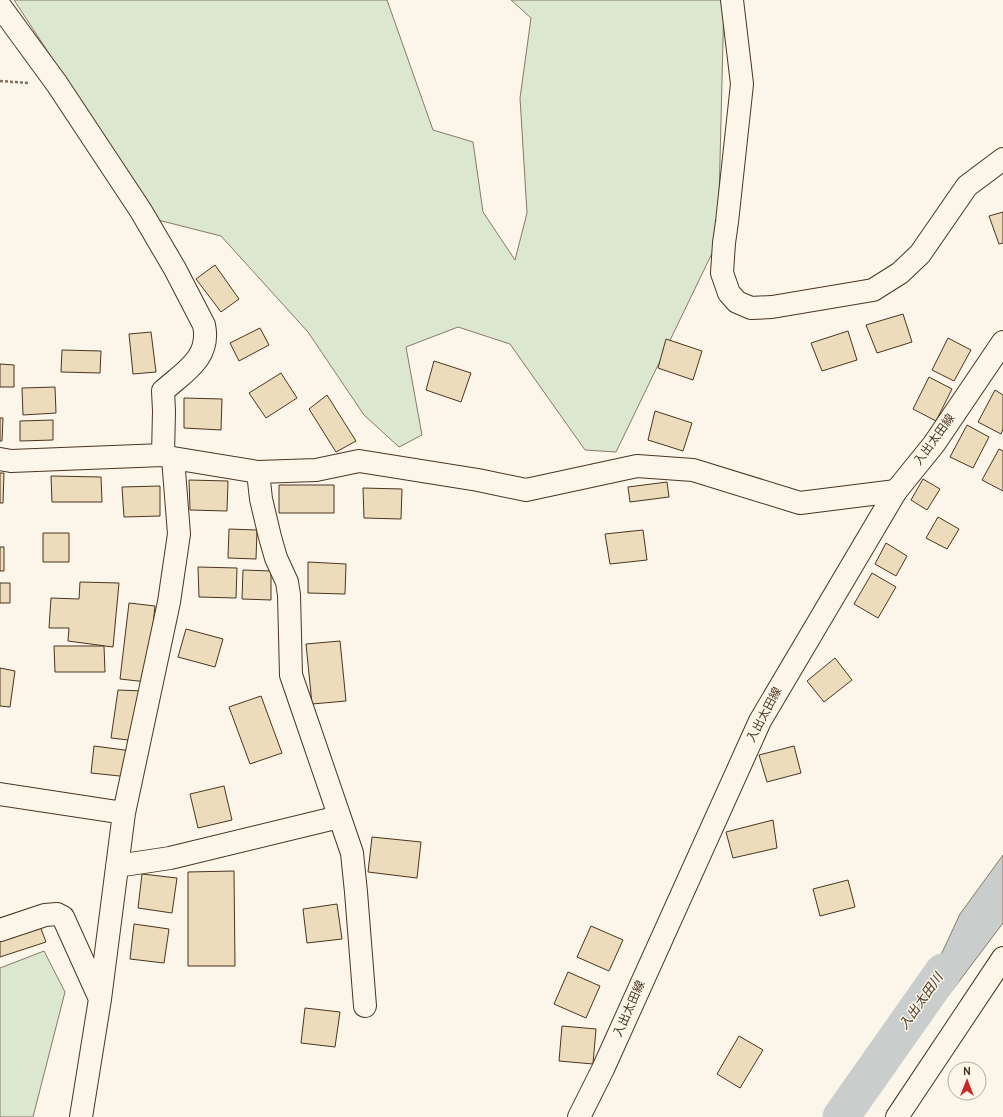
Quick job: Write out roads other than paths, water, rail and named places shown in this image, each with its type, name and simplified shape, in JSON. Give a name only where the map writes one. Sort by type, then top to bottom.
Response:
[{"type":"street","points":[[737,1],[742,84],[722,273],[729,293],[737,302],[751,308],[772,307],[873,290],[900,273],[920,254],[967,186],[1003,158]]},
{"type":"street","points":[[0,6],[57,84],[141,211],[204,325],[206,335],[202,353],[196,362],[163,390],[168,457],[179,534],[168,602],[124,813],[100,999],[80,1117]]},
{"type":"street","name":"入出太田線","points":[[579,1117],[603,1069],[760,720],[896,492],[934,444],[1003,342]]},
{"type":"street","points":[[0,459],[11,461],[168,457],[258,472],[316,470],[359,461],[478,480],[526,490],[637,466],[694,470],[800,503],[896,492]]},
{"type":"street","points":[[258,472],[261,499],[270,537],[276,558],[287,582],[289,596],[291,675],[299,694],[352,853],[365,1006]]},
{"type":"street","points":[[0,794],[124,813]]},
{"type":"street","points":[[117,866],[170,858],[339,817]]},
{"type":"street","points":[[0,930],[45,915],[57,914],[63,917],[100,999]]},
{"type":"street","points":[[897,1117],[1003,958]]},
{"type":"water","points":[[1003,855],[1003,923],[948,996],[914,1013],[960,914]]},
{"type":"waterway","name":"入出太田川","points":[[841,1117],[943,972]]}]
